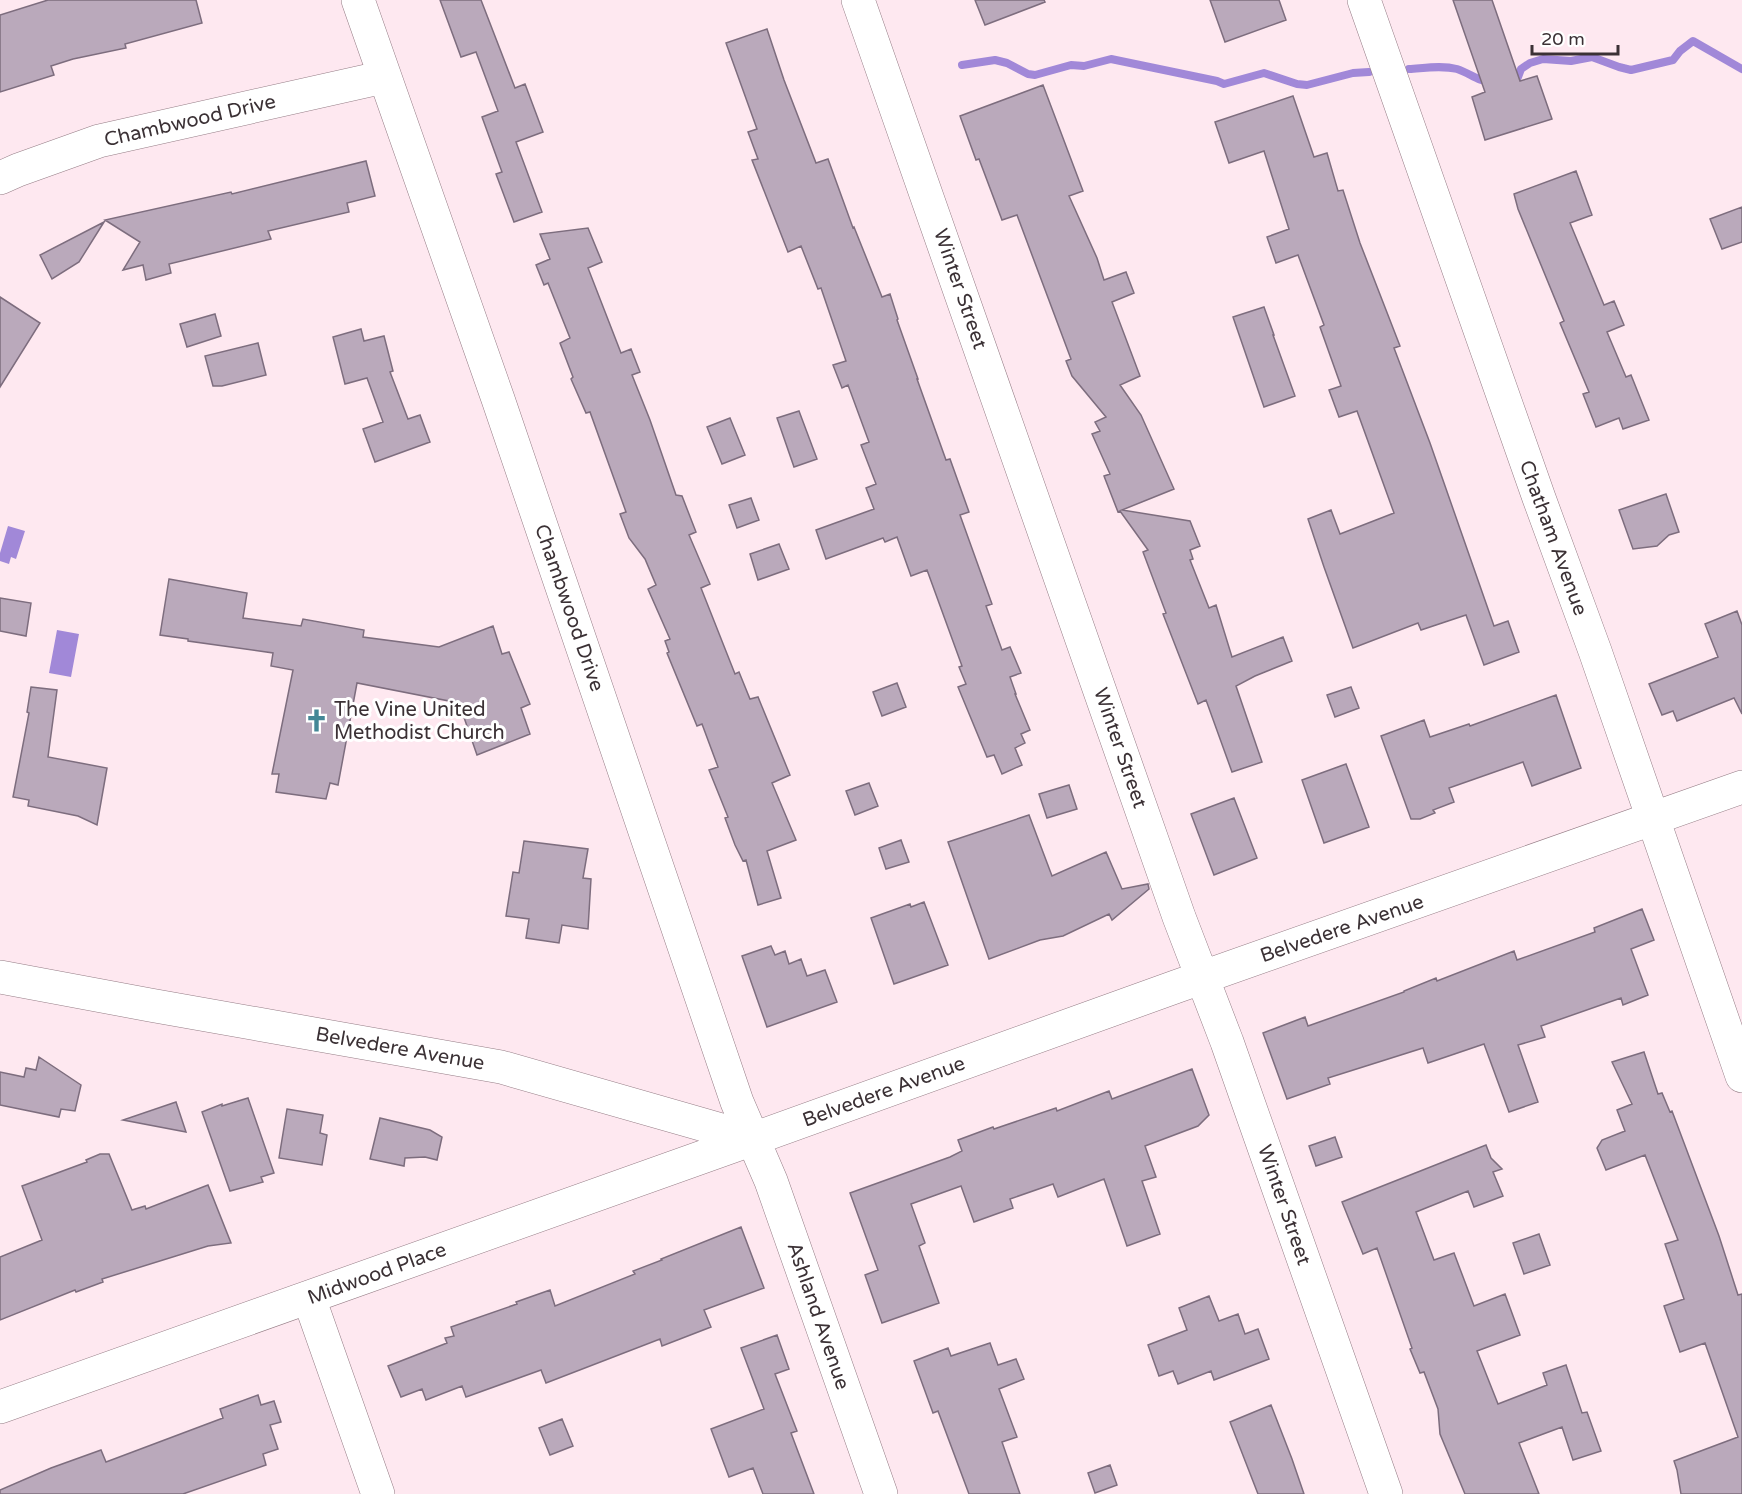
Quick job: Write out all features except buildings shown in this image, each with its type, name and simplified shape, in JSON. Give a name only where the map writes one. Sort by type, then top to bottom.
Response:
[{"type":"street","name":"Chambwood Drive","points":[[358,0],[498,399],[737,1102],[753,1139]]},
{"type":"street","name":"Winter Street","points":[[858,0],[1171,894],[1231,1053],[1386,1494]]},
{"type":"street","name":"Chatham Avenue","points":[[1364,0],[1742,1076]]},
{"type":"street","name":"Chambwood Drive","points":[[0,178],[99,141],[384,77]]},
{"type":"street","name":"Belvedere Avenue","points":[[0,976],[501,1067],[753,1139],[1202,977],[1742,788]]},
{"type":"street","name":"Midwood Place","points":[[0,1407],[753,1139]]},
{"type":"street","name":"Ashland Avenue","points":[[753,1139],[771,1181],[881,1494]]},
{"type":"street","points":[[309,1298],[378,1494]]},
{"type":"shaded area","points":[[8,526],[25,531],[16,559],[11,557],[9,564],[0,561]]},
{"type":"shaded area","points":[[57,630],[79,634],[71,677],[49,673]]},
{"type":"waterway","points":[[1511,82],[1518,77],[1521,69],[1543,59],[1571,61],[1592,57],[1631,70],[1673,60],[1693,41],[1742,69]]},
{"type":"waterway","points":[[962,65],[995,60],[1035,75],[1071,65],[1084,66],[1111,59],[1224,84],[1264,73],[1307,85],[1353,73],[1369,72]]},
{"type":"waterway","points":[[1409,69],[1451,68],[1482,81],[1492,82]]},
{"type":"place","name":"The Vine United Methodist Church","points":[[316,721]]}]
